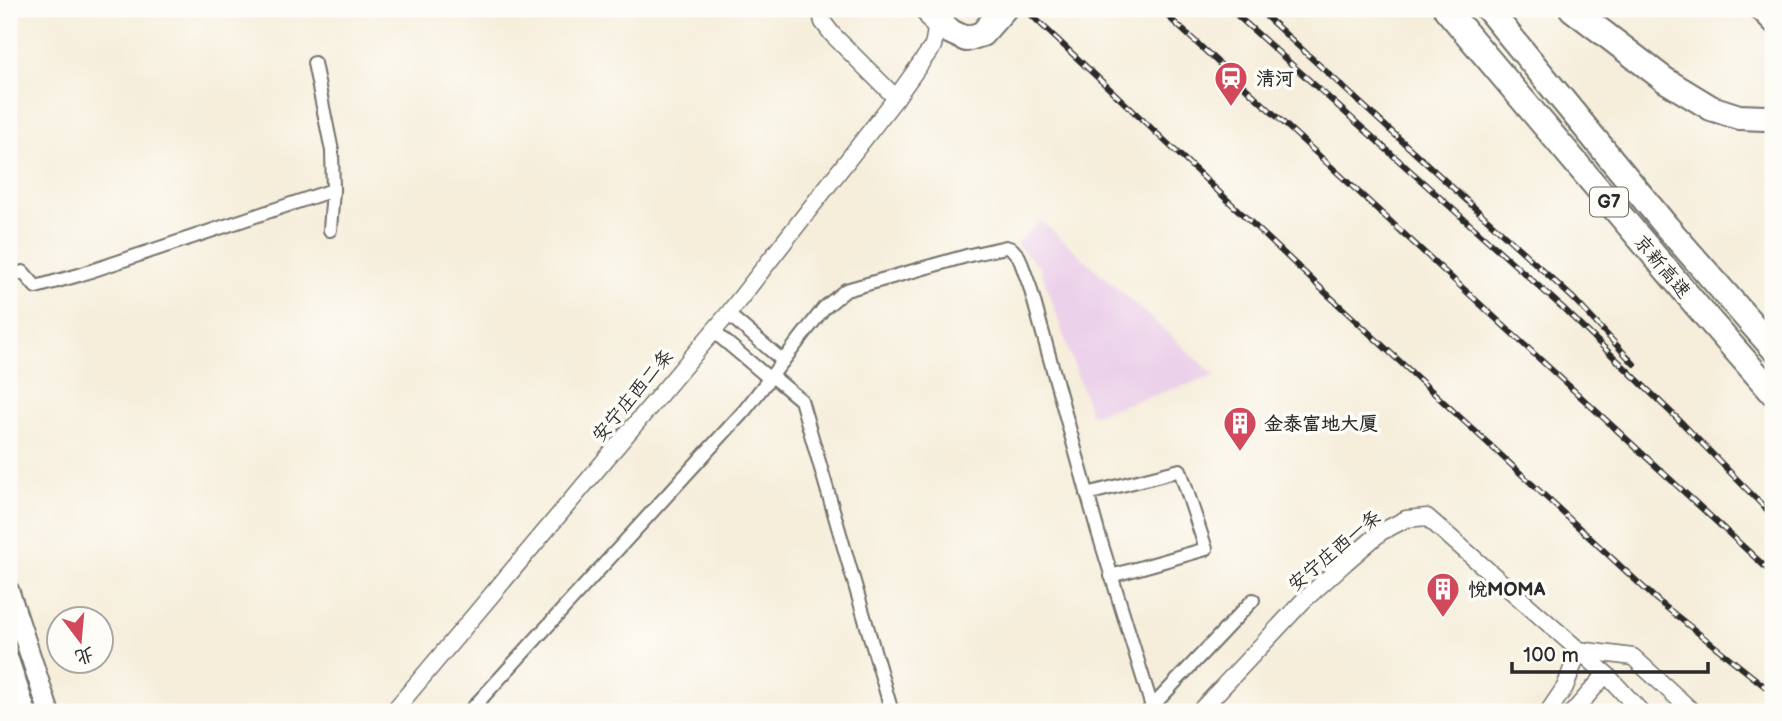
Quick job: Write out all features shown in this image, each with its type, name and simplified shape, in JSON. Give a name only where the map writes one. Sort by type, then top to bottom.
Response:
[{"type":"highway","points":[[927,11],[955,24],[973,18],[981,9]]},
{"type":"highway","points":[[927,11],[951,32],[966,38],[982,34],[1004,9]]},
{"type":"highway","name":"京新高速","points":[[1446,9],[1773,393]]},
{"type":"highway","name":"京新高速","points":[[1488,9],[1667,227],[1773,348]]},
{"type":"highway","points":[[1572,9],[1665,80],[1711,108],[1739,117],[1773,117]]},
{"type":"main road","points":[[9,591],[49,712]]},
{"type":"main road","points":[[9,661],[26,712]]},
{"type":"street","points":[[820,9],[823,22],[832,34],[895,98]]},
{"type":"street","points":[[1754,9],[1773,28]]},
{"type":"street","name":"安宁庄西二条","points":[[402,709],[728,314],[895,98],[933,46],[936,30],[927,11]]},
{"type":"street","points":[[314,63],[332,151],[330,230]]},
{"type":"street","points":[[9,276],[23,272],[36,287],[333,190]]},
{"type":"street","points":[[469,712],[745,410],[824,308],[846,290],[1006,247],[1019,257],[1030,287],[1149,710]]},
{"type":"street","points":[[728,314],[783,361]]},
{"type":"street","points":[[713,331],[801,400],[892,712]]},
{"type":"street","points":[[1087,494],[1180,470],[1206,550],[1111,576]]},
{"type":"street","name":"安宁庄西一条","points":[[1199,712],[1303,601],[1381,532],[1406,519],[1427,517],[1606,674],[1641,712]]},
{"type":"street","points":[[1149,710],[1253,600]]},
{"type":"street","points":[[1548,712],[1565,687],[1579,650],[1633,657],[1693,712]]},
{"type":"street","points":[[1573,712],[1606,674]]},
{"type":"shaded area","points":[[1040,220],[1216,376],[1091,415],[1040,267],[1016,244]]},
{"type":"railway","points":[[1025,9],[1657,600],[1773,693]]},
{"type":"railway","points":[[1160,9],[1773,574]]},
{"type":"railway","points":[[1230,9],[1563,308],[1773,516]]},
{"type":"railway","points":[[1258,9],[1574,299],[1634,364]]},
{"type":"place","name":"清河","points":[[1231,108]]},
{"type":"place","name":"金泰富地大厦","points":[[1240,453]]},
{"type":"place","name":"悦MOMA","points":[[1443,619]]}]
